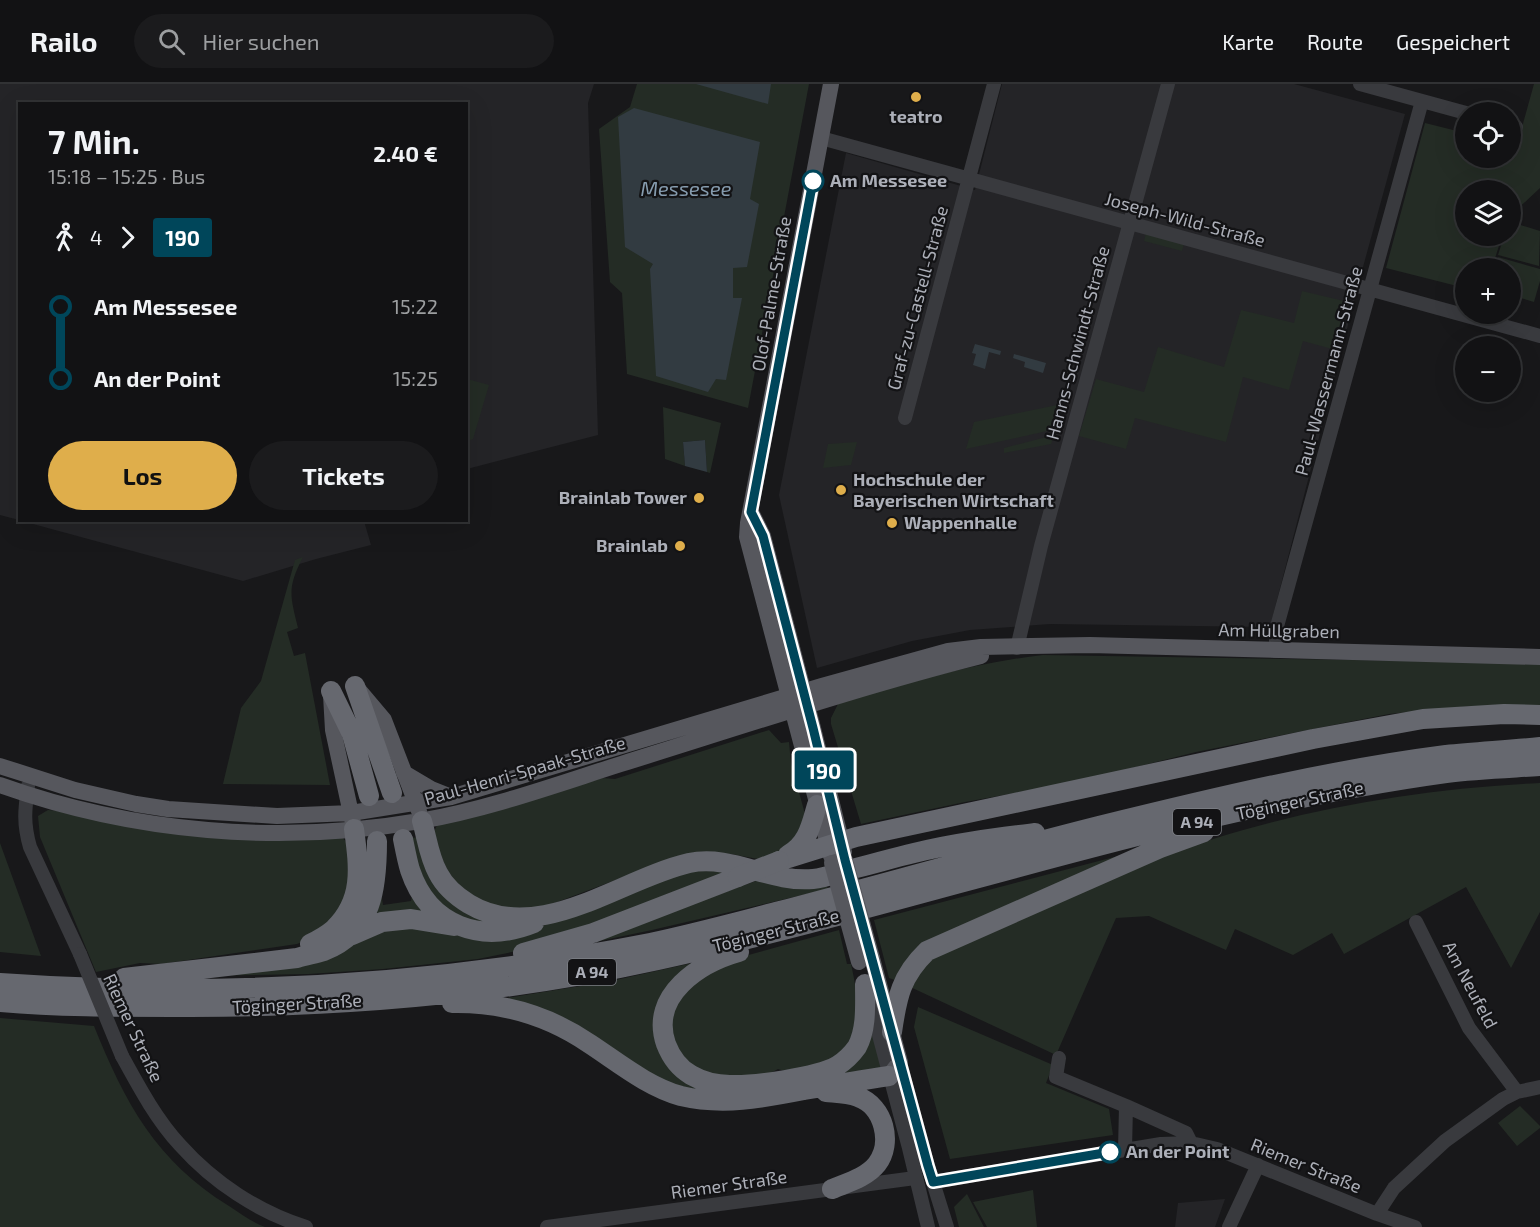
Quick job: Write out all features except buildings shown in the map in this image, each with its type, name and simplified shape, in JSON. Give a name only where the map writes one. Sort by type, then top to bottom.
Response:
[{"type":"highway","points":[[355,686],[392,793]]},
{"type":"highway","points":[[331,691],[352,734],[369,796]]},
{"type":"highway","points":[[779,861],[837,853],[856,837],[1313,739],[1412,721],[1504,714],[1540,715]]},
{"type":"highway","name":"Töginger Straße","points":[[0,983],[54,987],[150,989],[266,988],[369,982],[474,972],[662,940],[1097,827],[1252,790],[1353,770],[1446,756],[1540,747]]},
{"type":"highway","name":"Töginger Straße","points":[[0,1002],[213,1008],[313,1005],[487,989],[561,978],[655,960],[789,929],[1134,837],[1331,793],[1448,773],[1540,766]]},
{"type":"highway","points":[[892,1032],[899,991],[914,963],[927,951],[1160,848],[1216,828],[1315,805],[1331,793]]},
{"type":"highway","points":[[474,972],[505,958],[593,933],[779,861],[802,846],[808,835],[817,805]]},
{"type":"highway","points":[[419,812],[438,873],[450,891],[461,899],[496,916],[525,918],[564,911]]},
{"type":"highway","points":[[275,960],[307,946],[333,930],[348,912],[357,891],[359,868],[352,821]]},
{"type":"highway","points":[[54,987],[275,960],[323,951],[349,936],[382,922],[411,919],[480,932],[507,932],[689,863],[712,861],[735,864],[798,880],[817,879],[917,852],[963,843],[1097,827]]},
{"type":"highway","points":[[403,839],[411,872],[425,899],[443,918],[461,927]]},
{"type":"highway","points":[[349,936],[358,926],[374,894],[377,877],[377,842]]},
{"type":"highway","points":[[789,929],[766,944],[714,961],[690,975],[677,988],[667,1007],[663,1031],[670,1052],[677,1063],[688,1073],[712,1083],[731,1086],[808,1075],[831,1069],[851,1054],[859,1041],[864,1025],[865,984]]},
{"type":"highway","points":[[393,999],[505,1007],[547,1020],[588,1042],[650,1083],[691,1098],[742,1101],[805,1090],[895,1069]]},
{"type":"highway","points":[[805,1090],[859,1097],[870,1104],[882,1122],[885,1141],[882,1156],[877,1165],[856,1179],[832,1189]]},
{"type":"main road","name":"Olof-Palme-Straße","points":[[798,701],[763,536],[751,512],[831,84]]},
{"type":"main road","name":"Am Hüllgraben","points":[[798,701],[948,651],[981,647],[1090,645],[1540,657]]},
{"type":"main road","points":[[355,686],[384,720],[419,812]]},
{"type":"main road","points":[[331,691],[333,730],[352,821]]},
{"type":"main road","name":"Paul-Henri-Spaak-Straße","points":[[419,812],[451,797],[548,768],[798,701]]},
{"type":"main road","name":"Paul-Henri-Spaak-Straße","points":[[0,785],[103,815],[175,826],[250,833],[419,812],[489,806],[798,701]]},
{"type":"main road","points":[[798,701],[817,805],[837,853]]},
{"type":"main road","points":[[798,701],[865,960],[892,1032],[895,1069]]},
{"type":"main road","name":"Paul-Henri-Spaak-Straße","points":[[0,766],[29,777],[105,798],[168,809],[352,821]]},
{"type":"main road","points":[[548,768],[553,786]]},
{"type":"main road","points":[[404,772],[431,789],[451,797]]},
{"type":"main road","points":[[865,960],[865,984]]},
{"type":"street","name":"Graf-zu-Castell-Straße","points":[[905,418],[994,84]]},
{"type":"street","name":"Hanns-Schwindt-Straße","points":[[1017,648],[1041,546],[1168,84]]},
{"type":"street","points":[[1360,84],[1455,110]]},
{"type":"street","name":"Paul-Wassermann-Straße","points":[[1276,651],[1276,630],[1422,101]]},
{"type":"street","name":"Joseph-Wild-Straße","points":[[821,138],[1540,336]]},
{"type":"street","name":"Riemer Straße","points":[[29,777],[25,829],[30,847],[80,954],[122,1056],[160,1120],[201,1167],[248,1201],[306,1227]]},
{"type":"street","name":"Am Neufeld","points":[[1416,922],[1469,1028],[1517,1092]]},
{"type":"street","points":[[865,984],[895,1069],[916,1147],[933,1182],[947,1227]]},
{"type":"street","points":[[1059,1058],[1056,1077],[1186,1133],[1191,1143]]},
{"type":"street","points":[[1377,1214],[1394,1188],[1424,1158],[1487,1111],[1517,1092],[1540,1087]]},
{"type":"street","points":[[1125,1150],[1126,1106]]},
{"type":"street","name":"Riemer Straße","points":[[933,1182],[1161,1144],[1191,1143],[1217,1149],[1410,1226]]},
{"type":"street","points":[[916,1147],[917,1174],[928,1227]]},
{"type":"street","points":[[1229,1227],[1258,1165]]},
{"type":"street","points":[[917,1174],[933,1182]]},
{"type":"street","name":"Riemer Straße","points":[[547,1227],[832,1189],[917,1174]]},
{"type":"street","points":[[933,1182],[930,1192],[939,1227]]},
{"type":"shaded area","points":[[0,84],[594,84],[588,103],[598,435],[468,469],[468,102],[18,102],[18,520],[0,515]]},
{"type":"shaded area","points":[[637,84],[809,84],[748,408],[627,374],[622,293],[610,282],[599,129],[630,107]]},
{"type":"shaded area","points":[[1002,84],[1294,84],[1405,114],[1270,627],[1050,624],[970,630],[912,641],[817,668],[779,495],[846,153],[975,190]]},
{"type":"shaded area","points":[[1534,84],[1540,84],[1540,188],[1521,206],[1521,180],[1455,180],[1455,246],[1499,246],[1495,258],[1455,258],[1455,285],[1386,268],[1425,123],[1455,130],[1455,168],[1521,168],[1521,131]]},
{"type":"shaded area","points":[[1521,225],[1540,231],[1539,266],[1521,261],[1521,258],[1498,255],[1501,246],[1521,246]]},
{"type":"shaded area","points":[[1146,233],[1184,244],[1182,251],[1144,241]]},
{"type":"shaded area","points":[[1521,264],[1540,269],[1540,281],[1534,302],[1521,298]]},
{"type":"shaded area","points":[[1302,291],[1348,302],[1336,350],[1303,341],[1289,390],[1243,377],[1226,442],[1135,418],[1126,449],[1079,436],[1096,379],[1144,392],[1158,347],[1224,367],[1241,310],[1294,323]]},
{"type":"shaded area","points":[[468,379],[489,385],[473,439],[468,441]]},
{"type":"shaded area","points":[[1062,404],[1056,429],[966,449],[974,422]]},
{"type":"shaded area","points":[[663,407],[721,423],[710,473],[707,472],[705,440],[683,442],[685,466],[665,459]]},
{"type":"shaded area","points":[[1054,435],[1051,444],[1004,453],[1004,448]]},
{"type":"shaded area","points":[[857,442],[851,465],[823,468],[828,444]]},
{"type":"shaded area","points":[[26,522],[364,522],[371,545],[243,581]]},
{"type":"shaded area","points":[[303,557],[292,584],[293,607],[298,628],[287,632],[294,656],[305,653],[330,785],[223,784],[241,708],[261,681],[295,560]]},
{"type":"shaded area","points":[[1043,655],[1540,663],[1540,706],[1471,706],[1389,714],[1196,752],[1076,782],[861,824],[831,724],[831,718],[838,704],[965,668]]},
{"type":"shaded area","points":[[769,730],[781,743],[789,742],[791,763],[805,814],[804,827],[786,851],[758,859],[731,854],[666,861],[552,904],[515,913],[483,907],[454,885],[432,836],[438,823],[602,778],[615,779]]},
{"type":"shaded area","points":[[1540,783],[1540,912],[1511,968],[1466,887],[1344,954],[1332,933],[1293,955],[1235,929],[1226,950],[1149,916],[1116,918],[1056,1055],[906,985],[917,971],[936,956],[1149,863],[1213,839],[1293,817],[1375,800],[1457,789]]},
{"type":"shaded area","points":[[48,810],[342,837],[349,845],[352,862],[345,904],[312,938],[297,944],[161,964],[140,963],[96,972],[40,837],[38,816]]},
{"type":"shaded area","points":[[418,837],[456,907],[479,919],[494,923],[473,925],[434,901],[415,864],[412,838]]},
{"type":"shaded area","points":[[0,843],[41,956],[0,952]]},
{"type":"shaded area","points":[[1137,851],[947,935],[898,981],[889,978],[874,920]]},
{"type":"shaded area","points":[[686,869],[731,872],[522,950],[478,959],[309,974],[191,976],[353,942],[390,927],[527,932]]},
{"type":"shaded area","points":[[764,878],[826,883],[828,889],[576,946]]},
{"type":"shaded area","points":[[381,893],[383,905],[411,901],[412,896],[432,917],[365,925]]},
{"type":"shaded area","points":[[839,930],[847,964],[851,964],[857,996],[856,1027],[852,1040],[844,1052],[831,1061],[814,1067],[791,1071],[778,1069],[765,1076],[700,1075],[680,1059],[669,1023],[673,1002],[688,985],[734,959]]},
{"type":"shaded area","points":[[697,962],[660,1001],[678,1076],[820,1078],[870,1019],[881,1067],[873,1072],[705,1093],[674,1087],[494,1000],[611,981]]},
{"type":"shaded area","points":[[918,1007],[1053,1065],[1046,1083],[1109,1109],[1113,1135],[950,1159],[914,1027]]},
{"type":"shaded area","points":[[0,1018],[94,1026],[131,1105],[162,1150],[204,1189],[247,1218],[265,1227],[0,1227]]},
{"type":"shaded area","points":[[1520,1106],[1540,1128],[1517,1146],[1498,1123]]},
{"type":"shaded area","points":[[1033,1190],[1037,1227],[987,1227],[973,1202]]},
{"type":"shaded area","points":[[967,1194],[984,1227],[959,1227],[954,1207]]},
{"type":"shaded area","points":[[1225,1199],[1215,1227],[1175,1227],[1178,1203]]},
{"type":"water","points":[[696,84],[771,84],[768,104]]},
{"type":"water","name":"Messesee","points":[[634,108],[760,142],[750,199],[759,204],[747,267],[733,268],[733,298],[742,298],[726,380],[716,379],[708,392],[656,376],[650,269],[653,264],[625,247],[618,117]]},
{"type":"water","points":[[975,344],[1001,351],[1000,355],[989,352],[985,369],[973,365],[976,354],[972,353]]},
{"type":"water","points":[[1014,354],[1046,363],[1043,373],[1024,367],[1025,362],[1013,358]]},
{"type":"water","points":[[705,440],[707,472],[685,466],[683,442]]},
{"type":"bus line","name":"190","points":[[813,181],[751,512],[763,536],[845,860],[928,1166],[933,1182],[1110,1152]]},
{"type":"place","name":"teatro","points":[[916,97]]},
{"type":"place","name":"Am Messesee","points":[[813,181]]},
{"type":"place","name":"Hochschule der Bayerischen Wirtschaft","points":[[841,490]]},
{"type":"place","name":"Brainlab Tower","points":[[699,498]]},
{"type":"place","name":"Wappenhalle","points":[[892,523]]},
{"type":"place","name":"Brainlab","points":[[680,546]]},
{"type":"place","name":"An der Point","points":[[1110,1152]]}]
